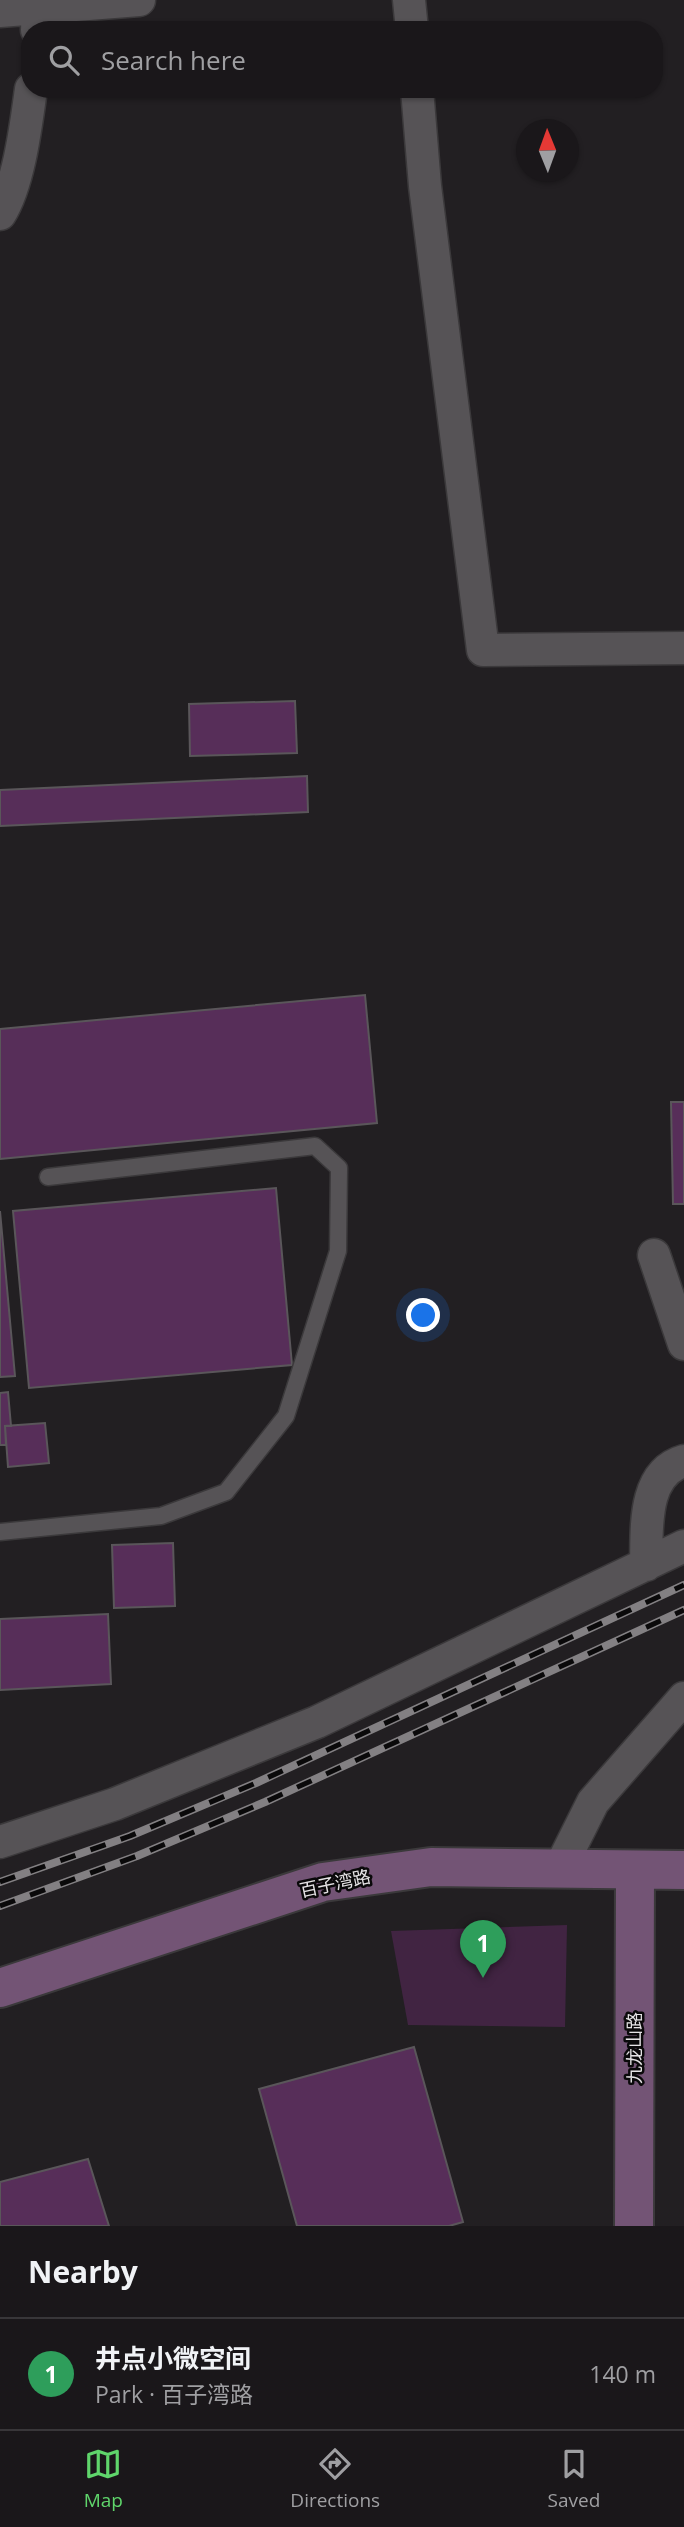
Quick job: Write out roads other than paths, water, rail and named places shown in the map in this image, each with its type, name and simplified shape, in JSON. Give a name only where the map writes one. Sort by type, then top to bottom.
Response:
[{"type":"street","points":[[0,11],[33,13],[139,0]]},
{"type":"street","points":[[409,0],[411,21]]},
{"type":"street","points":[[0,214],[7,204],[24,137],[30,98]]},
{"type":"street","points":[[418,98],[426,200],[483,650],[684,648]]},
{"type":"street","points":[[654,1255],[684,1344]]},
{"type":"street","points":[[646,1564],[648,1506],[663,1474],[684,1461]]},
{"type":"street","points":[[0,1842],[115,1804],[317,1722],[684,1546]]},
{"type":"street","points":[[560,1868],[593,1802],[684,1698]]},
{"type":"street","name":"百子湾路","points":[[0,1988],[323,1882],[431,1867],[684,1870]]},
{"type":"street","name":"九龙山路","points":[[634,2226],[635,1870]]},
{"type":"lane","points":[[0,1532],[160,1516],[226,1492],[286,1416],[338,1251],[339,1168],[315,1146],[48,1177]]},
{"type":"railway","points":[[0,1882],[130,1836],[256,1783],[684,1585]]},
{"type":"railway","points":[[0,1906],[137,1856],[265,1802],[684,1610]]},
{"type":"place","name":"井点小微空间","points":[[483,1978]]}]
